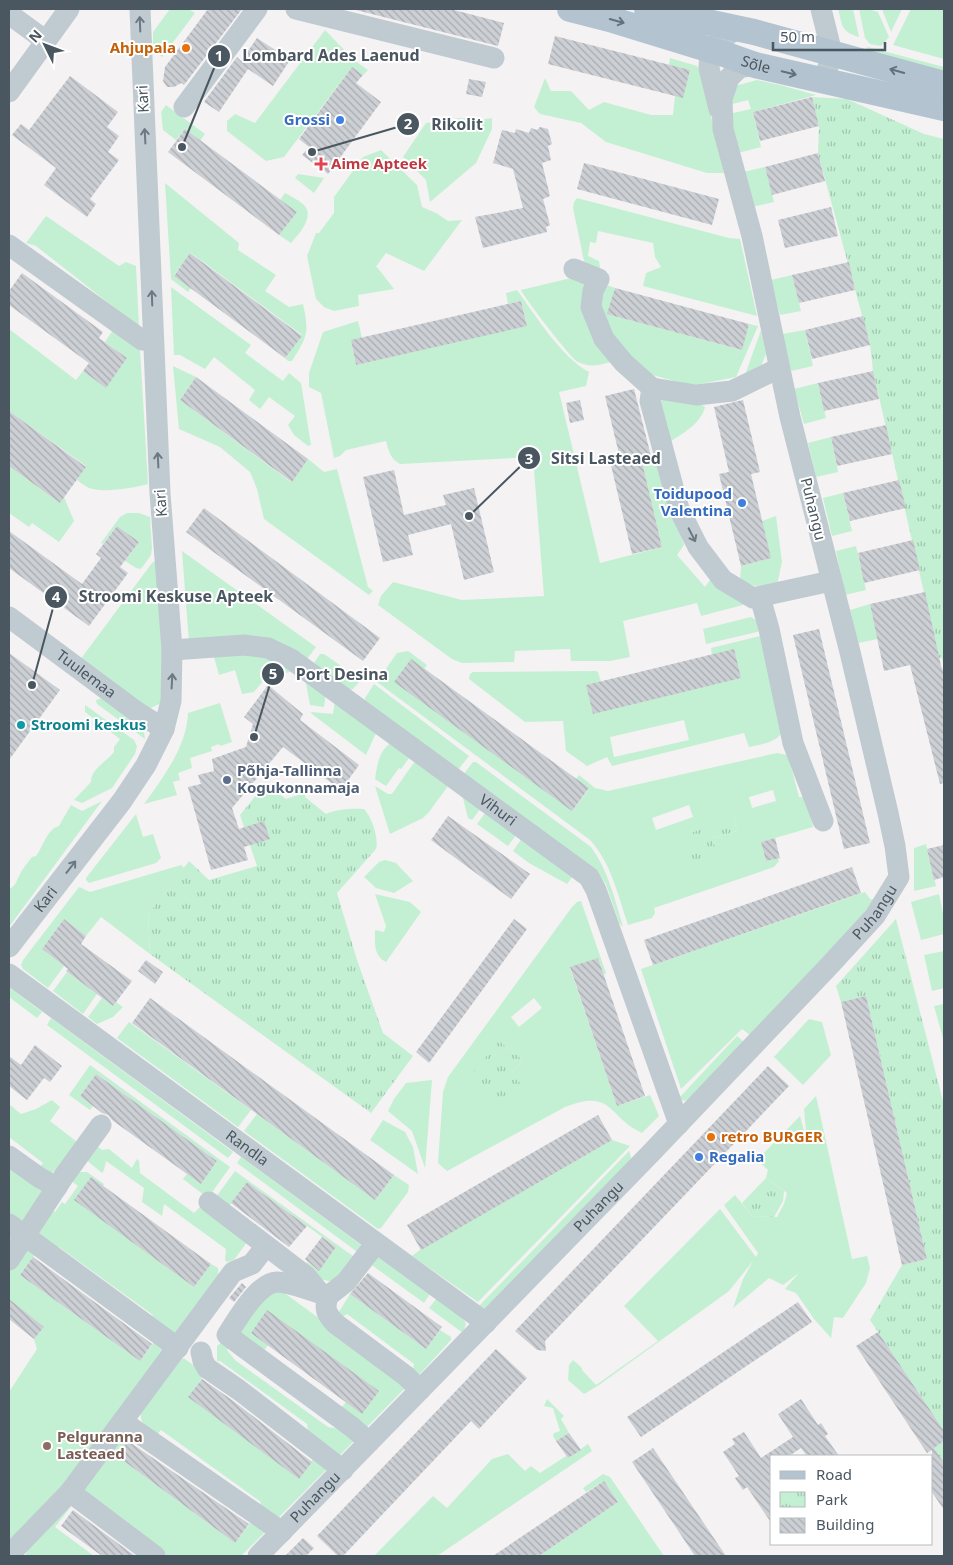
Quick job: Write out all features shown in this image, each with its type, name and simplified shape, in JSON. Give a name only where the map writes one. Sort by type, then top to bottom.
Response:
[{"type":"main road","name":"Sõle","points":[[570,9],[613,20],[710,59],[755,64],[944,108]]},
{"type":"main road","name":"Sõle","points":[[648,9],[737,28],[832,52],[944,84]]},
{"type":"street","points":[[9,92],[69,9]]},
{"type":"street","name":"Kari","points":[[9,947],[122,800],[146,765],[164,729],[171,701],[172,650],[160,493],[140,9]]},
{"type":"street","points":[[184,107],[257,9]]},
{"type":"street","points":[[296,9],[494,58]]},
{"type":"street","points":[[821,9],[832,52],[824,81]]},
{"type":"street","points":[[9,14],[46,41]]},
{"type":"street","points":[[723,129],[710,59],[737,28]]},
{"type":"street","name":"Puhangu","points":[[258,1556],[679,1124],[875,916],[899,877],[888,813],[779,368],[752,236],[723,129],[722,99],[729,78],[740,68],[755,64]]},
{"type":"street","points":[[9,245],[142,340],[153,340]]},
{"type":"street","points":[[574,269],[599,279],[594,291],[591,307],[604,339],[624,363],[652,388],[696,395],[732,391],[779,368]]},
{"type":"street","points":[[652,388],[650,400],[679,509],[698,547],[723,580],[753,598],[831,581]]},
{"type":"street","points":[[760,597],[769,629],[794,743],[823,821]]},
{"type":"street","name":"Tuulemaa","points":[[9,617],[137,712],[164,729]]},
{"type":"street","name":"Vihuri","points":[[172,650],[244,646],[268,648],[291,659],[589,877],[602,905],[679,1124]]},
{"type":"street","name":"Randla","points":[[9,974],[486,1323]]},
{"type":"street","points":[[9,1260],[17,1230],[57,1187],[101,1125]]},
{"type":"street","points":[[9,1156],[40,1178],[57,1187]]},
{"type":"street","points":[[209,1202],[306,1276],[324,1294],[324,1306],[327,1315],[336,1324],[406,1376],[420,1390]]},
{"type":"street","points":[[17,1230],[178,1348]]},
{"type":"street","points":[[369,1442],[352,1427],[227,1335],[251,1300],[265,1286],[277,1282],[324,1294],[346,1282],[376,1243]]},
{"type":"street","points":[[9,1555],[70,1492],[233,1272],[252,1264],[266,1246]]},
{"type":"street","points":[[201,1352],[207,1368],[239,1390],[343,1470]]},
{"type":"street","points":[[123,1422],[282,1532]]},
{"type":"street","points":[[70,1492],[155,1556]]},
{"type":"green space","points":[[170,9],[188,9],[195,13],[162,57],[153,48],[153,32]]},
{"type":"green space","points":[[838,9],[853,9],[859,37],[845,30]]},
{"type":"green space","points":[[859,9],[870,9],[877,12],[877,10],[889,37],[881,46],[870,44],[865,38]]},
{"type":"green space","points":[[882,9],[902,9],[891,32]]},
{"type":"green space","points":[[911,9],[944,9],[944,59],[893,45]]},
{"type":"green space","points":[[325,30],[355,61],[368,70],[363,75],[352,67],[284,157],[266,161],[227,131],[227,121],[235,114],[255,123]]},
{"type":"green space","points":[[868,47],[944,67],[944,72],[864,50]]},
{"type":"green space","points":[[670,58],[697,66],[702,76],[724,173],[707,173],[606,142],[581,123],[540,114],[534,107],[545,78],[551,91],[571,91],[589,110],[604,102],[651,115],[673,115],[675,96],[690,70],[669,65]]},
{"type":"green space","points":[[757,80],[816,95],[753,112],[761,147],[738,153],[729,114],[751,109],[748,100],[728,105],[731,87]]},
{"type":"green space","points":[[812,97],[847,99],[924,134],[944,139],[944,668],[942,658],[939,658],[873,371],[870,345],[818,153],[819,126]]},
{"type":"green space","points":[[166,105],[205,134],[200,141],[185,129],[176,140],[163,130],[161,112]]},
{"type":"green space","points":[[460,118],[479,120],[492,118],[492,129],[476,163],[430,202],[426,180],[403,157],[426,123]]},
{"type":"green space","points":[[381,150],[417,185],[422,207],[448,221],[462,220],[424,271],[386,253],[375,268],[377,267],[394,289],[358,295],[359,306],[334,311],[324,307],[316,299],[307,256],[316,233],[319,233],[334,213],[334,197],[363,157]]},
{"type":"green space","points":[[765,167],[774,202],[752,207],[743,172]]},
{"type":"green space","points":[[298,174],[324,178],[314,193],[295,178]]},
{"type":"green space","points":[[165,183],[239,243],[238,250],[276,275],[265,291],[289,307],[303,304],[306,334],[292,361],[288,361],[285,358],[302,335],[191,253],[174,275],[191,288],[188,292],[171,279]]},
{"type":"green space","points":[[285,193],[303,204],[308,214],[305,225],[291,243],[279,235],[296,212],[280,200]]},
{"type":"green space","points":[[577,198],[729,238],[740,239],[757,316],[643,286],[646,273],[661,267],[655,257],[653,243],[598,231],[596,243],[590,242],[588,256],[599,261],[600,268],[595,273],[584,261],[573,208]]},
{"type":"green space","points":[[46,216],[119,266],[126,262],[136,266],[139,327],[36,246],[26,243]]},
{"type":"green space","points":[[792,275],[801,311],[780,315],[771,280]]},
{"type":"green space","points":[[571,278],[585,281],[611,362],[591,365],[583,364],[574,359],[548,328],[521,290]]},
{"type":"green space","points":[[604,284],[615,288],[608,314],[741,350],[749,324],[758,326],[736,377],[700,384],[685,384],[642,372],[608,337],[597,296]]},
{"type":"green space","points":[[171,287],[251,345],[245,353],[283,381],[289,373],[301,383],[311,445],[308,446],[294,435],[288,425],[295,416],[269,397],[260,409],[249,400],[255,390],[214,357],[205,369],[180,355],[174,355]]},
{"type":"green space","points":[[517,290],[559,346],[569,357],[589,372],[586,386],[559,392],[600,563],[662,547],[642,462],[652,460],[660,467],[684,545],[677,555],[705,587],[712,577],[743,602],[743,605],[701,616],[697,603],[623,621],[630,657],[610,661],[571,661],[570,649],[515,651],[514,662],[462,663],[452,659],[378,605],[381,596],[393,582],[462,600],[544,596],[533,457],[400,464],[390,454],[386,441],[346,450],[340,456],[334,458],[321,393],[309,387],[309,373],[323,332],[358,321],[362,338],[351,341],[356,365],[527,325],[521,301],[508,304],[506,293]]},
{"type":"green space","points":[[9,329],[76,380],[83,371],[106,387],[127,358],[105,342],[113,330],[140,349],[148,484],[126,489],[108,490],[87,487],[77,480],[86,466],[9,411]]},
{"type":"green space","points":[[761,330],[766,354],[759,371],[745,375]]},
{"type":"green space","points":[[805,330],[813,366],[791,371],[782,334]]},
{"type":"green space","points":[[173,366],[196,377],[180,400],[291,482],[308,459],[324,472],[337,469],[368,587],[373,591],[369,595],[264,519],[257,489],[250,472],[220,447],[179,429]]},
{"type":"green space","points":[[818,383],[826,418],[804,424],[794,389]]},
{"type":"green space","points":[[670,397],[698,402],[705,407],[700,419],[668,443],[659,401]]},
{"type":"green space","points":[[831,437],[838,472],[816,477],[808,443]]},
{"type":"green space","points":[[9,466],[60,503],[64,497],[74,521],[59,542],[32,523],[29,527],[9,513]]},
{"type":"green space","points":[[843,493],[852,531],[832,536],[823,498]]},
{"type":"green space","points":[[127,513],[139,513],[150,517],[151,555],[141,569],[125,561],[139,542],[117,526],[103,544],[101,543],[120,517]]},
{"type":"green space","points":[[776,516],[782,562],[777,585],[756,586],[740,581],[741,566],[770,558],[762,521]]},
{"type":"green space","points":[[856,546],[866,590],[845,595],[836,551]]},
{"type":"green space","points":[[182,551],[316,647],[305,662],[189,643]]},
{"type":"green space","points":[[157,560],[165,691],[161,703],[151,708],[140,705],[80,660],[152,563]]},
{"type":"green space","points":[[870,604],[878,639],[858,643],[850,610]]},
{"type":"green space","points":[[751,617],[756,620],[761,631],[706,644],[703,629]]},
{"type":"green space","points":[[760,636],[783,731],[777,738],[749,747],[744,733],[612,766],[607,757],[587,766],[566,751],[563,721],[525,722],[469,679],[470,674],[473,672],[596,671],[601,682],[712,655],[711,648]],"holes":[[[684,720],[689,740],[614,757],[610,737]]]},
{"type":"green space","points":[[408,651],[427,665],[424,669],[572,811],[589,789],[576,779],[579,775],[595,788],[608,791],[777,753],[788,755],[799,797],[806,797],[813,827],[761,842],[766,861],[778,858],[779,861],[774,867],[654,908],[655,913],[652,918],[628,925],[609,869],[590,840],[377,682],[397,653]],"holes":[[[773,790],[776,801],[752,808],[749,797]],[[689,805],[693,817],[656,830],[652,818]],[[734,818],[737,831],[713,838]]]},
{"type":"green space","points":[[255,652],[296,670],[264,680],[254,692],[242,694],[235,670],[219,675],[214,657]]},
{"type":"green space","points":[[320,654],[324,654],[361,680],[353,689],[348,690],[312,666]]},
{"type":"green space","points":[[305,678],[326,693],[324,707],[310,705]]},
{"type":"green space","points":[[374,684],[469,756],[457,771],[365,704],[365,698]]},
{"type":"green space","points":[[102,698],[140,726],[144,732],[145,739],[97,704],[96,700]]},
{"type":"green space","points":[[335,700],[376,733],[366,755],[312,714],[311,712],[333,714]]},
{"type":"green space","points":[[220,703],[232,742],[211,747],[212,751],[190,758],[192,768],[178,773],[180,780],[173,782],[177,795],[144,804],[179,749],[187,725],[188,713]]},
{"type":"green space","points":[[85,705],[134,740],[137,746],[135,754],[112,788],[82,803],[74,800],[91,782],[96,769],[114,752],[114,747],[120,739],[85,712]]},
{"type":"green space","points":[[391,743],[409,758],[386,786],[375,779],[381,754]]},
{"type":"green space","points":[[415,761],[451,782],[423,818],[390,834],[375,786],[388,794],[392,794]]},
{"type":"green space","points":[[473,762],[476,762],[591,847],[602,865],[614,895],[623,927],[619,923],[606,884],[600,876],[462,776]]},
{"type":"green space","points":[[265,784],[286,799],[305,793],[305,797],[326,814],[339,810],[364,809],[370,817],[374,828],[377,840],[376,849],[337,893],[357,960],[383,1033],[413,1056],[371,1113],[150,954],[148,915],[189,861],[209,880],[257,866],[240,815]]},
{"type":"green space","points":[[462,794],[481,808],[472,820],[468,818]]},
{"type":"green space","points":[[102,801],[9,927],[9,889],[15,884],[32,857],[36,856],[51,831],[59,826],[71,805],[82,811]]},
{"type":"green space","points":[[486,812],[517,834],[508,846],[477,824]]},
{"type":"green space","points":[[136,814],[143,837],[153,834],[161,858],[156,863],[89,883],[86,878]]},
{"type":"green space","points":[[734,818],[737,831],[713,838],[717,859],[692,860],[688,834]]},
{"type":"green space","points":[[522,838],[573,876],[567,884],[529,863],[513,851]]},
{"type":"green space","points":[[926,844],[936,886],[914,891],[914,848]]},
{"type":"green space","points":[[385,860],[396,863],[413,881],[394,893],[376,888],[364,877],[379,862]]},
{"type":"green space","points":[[181,865],[184,868],[148,915],[150,954],[101,917],[86,936],[64,919],[42,949],[64,966],[48,988],[23,969],[21,965],[23,960],[79,887],[90,892]]},
{"type":"green space","points":[[865,892],[870,899],[877,900],[750,1035],[742,1029],[681,1089],[641,969]]},
{"type":"green space","points":[[375,894],[410,902],[421,912],[386,962],[379,956],[376,948],[375,930],[384,932],[386,926]]},
{"type":"green space","points":[[939,894],[944,918],[944,934],[921,940],[911,902]]},
{"type":"green space","points":[[581,901],[606,973],[604,975],[598,958],[570,968],[617,1106],[650,1095],[659,1116],[642,1133],[631,1127],[602,1103],[593,1101],[581,1102],[565,1107],[447,1171],[438,1163],[443,1092],[448,1077],[577,902]],"holes":[[[534,998],[542,1008],[519,1027],[511,1017]],[[499,1041],[523,1060],[510,1075]]]},
{"type":"green space","points":[[896,919],[944,1105],[944,1431],[870,1320],[902,1265],[927,1259],[866,996],[841,1002],[836,986]]},
{"type":"green space","points":[[944,951],[944,988],[932,991],[924,955]]},
{"type":"green space","points":[[67,972],[97,994],[83,1014],[53,991]]},
{"type":"green space","points":[[10,988],[42,1012],[37,1018],[9,997]]},
{"type":"green space","points":[[102,998],[113,1006],[116,1002],[123,1007],[113,1017],[97,1024],[88,1017]]},
{"type":"green space","points":[[944,1004],[944,1042],[934,1006]]},
{"type":"green space","points":[[51,1018],[233,1152],[228,1158],[47,1025]]},
{"type":"green space","points":[[809,1019],[822,1022],[831,1055],[803,1085],[774,1057]]},
{"type":"green space","points":[[129,1022],[251,1110],[238,1127],[117,1038]]},
{"type":"green space","points":[[737,1036],[744,1042],[693,1097],[684,1101],[679,1098]]},
{"type":"green space","points":[[499,1041],[523,1060],[510,1075],[524,1086],[507,1107],[470,1076]]},
{"type":"green space","points":[[90,1065],[230,1167],[208,1198],[183,1179],[187,1174],[201,1184],[217,1161],[96,1074],[80,1096],[93,1106],[90,1110],[69,1095]]},
{"type":"green space","points":[[432,1080],[425,1168],[412,1131],[388,1111],[406,1083]]},
{"type":"green space","points":[[816,1096],[852,1259],[867,1256],[870,1268],[866,1283],[843,1318],[834,1317],[831,1338],[814,1319],[796,1293],[785,1289],[799,1273],[783,1285],[769,1278],[733,1308],[743,1279],[753,1261],[729,1291],[584,1394],[568,1380],[569,1365],[573,1360],[596,1385],[658,1341],[624,1306],[720,1209],[756,1257],[758,1253],[724,1205],[735,1195],[752,1216],[777,1217],[787,1193],[766,1178],[768,1170],[757,1160],[800,1116],[807,1142],[804,1109]]},
{"type":"green space","points":[[52,1100],[60,1107],[50,1121],[77,1142],[55,1171],[49,1174],[38,1171],[43,1163],[9,1137],[9,1104],[21,1114],[36,1109]]},
{"type":"green space","points":[[257,1114],[375,1200],[394,1175],[409,1185],[408,1192],[381,1228],[378,1229],[244,1131]]},
{"type":"green space","points":[[383,1120],[405,1132],[413,1147],[418,1174],[370,1140]]},
{"type":"green space","points":[[612,1140],[630,1146],[478,1302],[412,1256],[421,1249]]},
{"type":"green space","points":[[96,1145],[102,1150],[109,1149],[132,1168],[137,1159],[139,1161],[140,1173],[194,1213],[203,1204],[250,1238],[234,1260],[227,1262],[225,1260],[226,1249],[164,1204],[162,1216],[142,1202],[144,1188],[106,1161],[102,1173],[85,1159]]},
{"type":"green space","points":[[629,1151],[630,1163],[485,1309],[478,1307]]},
{"type":"green space","points":[[241,1157],[365,1248],[360,1254],[237,1163]]},
{"type":"green space","points":[[9,1161],[45,1187],[24,1229],[9,1218]]},
{"type":"green space","points":[[235,1171],[357,1259],[333,1282],[320,1279],[303,1266],[307,1262],[319,1270],[336,1247],[247,1182],[230,1205],[213,1201]]},
{"type":"green space","points":[[78,1172],[87,1172],[104,1184],[103,1186],[91,1177],[75,1200],[194,1287],[211,1264],[218,1268],[219,1281],[176,1338],[150,1319],[153,1315],[59,1247],[54,1253],[35,1231],[51,1210],[55,1212],[62,1202],[65,1204],[78,1186],[71,1181]]},
{"type":"green space","points":[[766,1178],[784,1191],[783,1201],[774,1217],[752,1216],[742,1203]]},
{"type":"green space","name":"Pelguranna Lasteaed","points":[[26,1244],[37,1252],[20,1275],[140,1361],[157,1338],[168,1348],[79,1473],[9,1548],[9,1392],[37,1349],[34,1339],[44,1327],[9,1300],[9,1267]]},
{"type":"green space","points":[[375,1254],[430,1294],[424,1303],[369,1263]]},
{"type":"green space","points":[[278,1290],[403,1379],[406,1387],[365,1429],[338,1412],[346,1402],[267,1311],[251,1333],[268,1345],[260,1356],[239,1333],[266,1295]]},
{"type":"green space","points":[[350,1294],[426,1349],[440,1330],[451,1337],[451,1340],[418,1376],[412,1376],[414,1364],[347,1314],[338,1320],[337,1315]]},
{"type":"green space","points":[[437,1298],[463,1318],[466,1324],[463,1333],[429,1308]]},
{"type":"green space","points":[[222,1342],[230,1344],[227,1350],[235,1360],[328,1427],[350,1431],[355,1440],[338,1457],[309,1438],[307,1424],[220,1361],[217,1361],[217,1346]]},
{"type":"green space","points":[[182,1358],[205,1374],[189,1397],[299,1478],[317,1454],[329,1467],[275,1521],[259,1507],[261,1502],[161,1430],[157,1435],[142,1422],[141,1410]]},
{"type":"green space","points":[[547,1399],[564,1416],[561,1419],[569,1433],[556,1441],[553,1436],[554,1433],[560,1431],[553,1408],[544,1406]]},
{"type":"green space","points":[[124,1432],[134,1433],[117,1456],[235,1543],[252,1521],[265,1532],[241,1556],[167,1556],[83,1495],[81,1490]]},
{"type":"green space","points":[[944,1441],[944,1463],[934,1448]]},
{"type":"green space","points":[[588,1444],[592,1451],[437,1556],[374,1556],[433,1496],[447,1508],[492,1459],[508,1454],[525,1471],[531,1466],[540,1473],[566,1456],[568,1458]]},
{"type":"green space","points":[[603,1474],[610,1477],[664,1556],[539,1556],[618,1502],[604,1481],[586,1492],[583,1488]]},
{"type":"green space","points":[[73,1504],[55,1527],[94,1556],[25,1556],[29,1547]]},
{"type":"building","points":[[208,9],[242,9],[184,85],[181,83],[174,87],[167,87],[163,81],[165,67]]},
{"type":"building","points":[[352,9],[450,9],[504,23],[498,46]]},
{"type":"building","points":[[555,36],[690,70],[683,98],[548,64]]},
{"type":"building","points":[[257,38],[290,60],[273,86],[248,69],[219,112],[204,102],[237,57],[241,61]]},
{"type":"building","name":"Grossi","points":[[352,67],[363,75],[356,83],[381,102],[328,174],[302,155],[309,147],[299,139]]},
{"type":"building","points":[[70,76],[118,112],[107,127],[119,136],[108,152],[119,160],[90,199],[96,204],[87,217],[44,185],[56,168],[12,135],[21,124],[29,130]]},
{"type":"building","points":[[469,79],[486,82],[482,97],[466,94]]},
{"type":"building","points":[[812,97],[819,126],[760,141],[753,112]]},
{"type":"building","points":[[540,127],[548,129],[552,144],[548,146],[551,160],[542,163],[550,196],[543,199],[550,225],[546,227],[547,232],[483,248],[475,217],[523,208],[513,169],[493,163],[502,130],[515,133],[516,129],[529,133],[531,128],[537,130]]},
{"type":"building","points":[[185,129],[297,212],[279,235],[168,152]]},
{"type":"building","points":[[818,153],[825,181],[772,195],[765,167]]},
{"type":"building","points":[[584,163],[719,199],[712,225],[577,189]]},
{"type":"building","points":[[831,207],[838,236],[785,248],[778,220]]},
{"type":"building","points":[[190,253],[302,336],[285,358],[174,276]]},
{"type":"building","points":[[849,262],[855,290],[799,303],[792,275]]},
{"type":"building","points":[[22,273],[103,332],[99,338],[127,358],[106,388],[83,371],[89,363],[9,305],[9,291]]},
{"type":"building","points":[[615,288],[749,324],[742,350],[607,314]]},
{"type":"building","points":[[521,301],[527,326],[356,365],[351,340]]},
{"type":"building","points":[[863,316],[870,345],[812,359],[805,330]]},
{"type":"building","points":[[873,371],[879,399],[824,411],[818,383]]},
{"type":"building","points":[[196,377],[308,459],[292,482],[180,400]]},
{"type":"building","points":[[634,389],[652,460],[642,462],[662,547],[632,554],[610,461],[620,458],[605,396]]},
{"type":"building","points":[[580,400],[584,420],[570,423],[566,403]]},
{"type":"building","points":[[743,400],[760,472],[751,474],[771,558],[741,566],[719,474],[729,472],[714,407]]},
{"type":"building","points":[[9,411],[86,467],[60,503],[9,466]]},
{"type":"building","points":[[886,425],[892,454],[837,466],[831,437]]},
{"type":"building","points":[[394,470],[404,515],[446,505],[443,495],[474,488],[494,572],[464,580],[451,524],[408,535],[413,555],[383,562],[363,477]]},
{"type":"building","points":[[899,480],[906,508],[850,521],[843,493]]},
{"type":"building","points":[[204,508],[380,638],[363,661],[186,532]]},
{"type":"building","points":[[117,526],[139,542],[120,567],[128,573],[89,626],[9,568],[9,531],[82,584],[101,558],[96,554]]},
{"type":"building","points":[[913,540],[920,570],[864,583],[858,553]]},
{"type":"building","points":[[925,592],[944,673],[944,783],[940,784],[910,665],[884,671],[870,604]]},
{"type":"building","points":[[819,629],[870,843],[844,849],[793,635]]},
{"type":"building","points":[[734,649],[741,678],[593,714],[586,685]]},
{"type":"building","name":"Stroomi keskus","points":[[9,653],[60,690],[9,760]]},
{"type":"building","points":[[411,659],[589,788],[572,811],[394,682]]},
{"type":"building","name":"Põhja-Tallinna Kogukonnamaja","points":[[268,685],[303,714],[300,720],[359,765],[341,790],[283,747],[232,808],[239,829],[264,821],[270,839],[244,847],[248,860],[211,870],[188,787],[201,784],[198,775],[214,771],[212,759],[246,747],[253,724],[244,717]]},
{"type":"building","points":[[448,816],[530,874],[511,899],[431,840]]},
{"type":"building","points":[[775,838],[780,858],[766,861],[761,842]]},
{"type":"building","points":[[944,845],[944,877],[934,880],[927,849]]},
{"type":"building","points":[[852,867],[861,893],[653,965],[644,940]]},
{"type":"building","points":[[64,919],[86,936],[81,944],[132,981],[113,1006],[66,971],[68,969],[42,949]]},
{"type":"building","points":[[514,919],[527,929],[429,1063],[416,1052]]},
{"type":"building","points":[[598,958],[645,1096],[617,1106],[570,967]]},
{"type":"building","points":[[146,960],[163,972],[155,984],[138,971]]},
{"type":"building","points":[[866,996],[927,1259],[902,1265],[841,1002]]},
{"type":"building","points":[[150,998],[394,1175],[375,1200],[132,1023]]},
{"type":"building","points":[[35,1045],[62,1066],[50,1082],[44,1078],[27,1100],[9,1086],[9,1056],[21,1065]]},
{"type":"building","points":[[768,1066],[789,1086],[545,1341],[546,1351],[537,1350],[515,1331]]},
{"type":"building","points":[[96,1074],[217,1161],[201,1184],[80,1096]]},
{"type":"building","points":[[598,1115],[612,1140],[421,1250],[407,1225]]},
{"type":"building","points":[[91,1177],[211,1264],[194,1287],[74,1200]]},
{"type":"building","points":[[247,1182],[307,1226],[289,1247],[231,1203]]},
{"type":"building","points":[[322,1237],[336,1247],[319,1271],[305,1259]]},
{"type":"building","points":[[33,1257],[152,1344],[140,1361],[20,1275]]},
{"type":"building","points":[[368,1273],[442,1327],[426,1349],[350,1294]]},
{"type":"building","points":[[242,1283],[246,1287],[234,1302],[229,1298]]},
{"type":"building","points":[[9,1299],[44,1327],[34,1339],[9,1319]]},
{"type":"building","points":[[798,1302],[812,1322],[641,1437],[627,1417]]},
{"type":"building","points":[[267,1310],[379,1391],[362,1414],[251,1333]]},
{"type":"building","points":[[878,1332],[944,1431],[944,1441],[934,1448],[944,1463],[944,1510],[933,1494],[932,1450],[927,1453],[856,1346]]},
{"type":"building","points":[[496,1349],[527,1378],[479,1429],[471,1421],[343,1556],[338,1556],[317,1536]]},
{"type":"building","points":[[202,1379],[312,1462],[299,1479],[188,1397]]},
{"type":"building","points":[[801,1399],[818,1425],[821,1423],[828,1434],[825,1436],[838,1455],[806,1455],[801,1448],[790,1455],[770,1455],[770,1521],[747,1487],[743,1490],[735,1478],[739,1476],[723,1452],[735,1444],[732,1439],[744,1432],[761,1458],[793,1437],[778,1414]]},
{"type":"building","points":[[569,1433],[581,1450],[568,1458],[556,1441]]},
{"type":"building","points":[[128,1441],[249,1524],[235,1543],[117,1456]]},
{"type":"building","points":[[653,1448],[726,1556],[695,1556],[632,1462]]},
{"type":"building","points":[[604,1481],[618,1502],[539,1556],[493,1556]]},
{"type":"building","points":[[73,1510],[135,1556],[102,1556],[61,1526]]},
{"type":"building","points":[[303,1538],[314,1548],[306,1556],[285,1556]]},
{"type":"place","name":"Ahjupala","points":[[186,48]]},
{"type":"place","name":"Grossi","points":[[340,120]]},
{"type":"place","name":"Lombard Ades Laenud","points":[[182,147]]},
{"type":"place","name":"Rikolit","points":[[312,152]]},
{"type":"place","name":"Aime Apteek","points":[[321,164]]},
{"type":"place","name":"Toidupood Valentina","points":[[742,503]]},
{"type":"place","name":"Sitsi Lasteaed","points":[[469,516]]},
{"type":"place","name":"Stroomi Keskuse Apteek","points":[[32,685]]},
{"type":"place","name":"Stroomi keskus","points":[[21,725]]},
{"type":"place","name":"Port Desina","points":[[254,737]]},
{"type":"place","name":"Põhja-Tallinna Kogukonnamaja","points":[[227,780]]},
{"type":"place","name":"retro BURGER","points":[[711,1137]]},
{"type":"place","name":"Regalia","points":[[699,1157]]},
{"type":"place","name":"Pelguranna Lasteaed","points":[[47,1446]]}]
